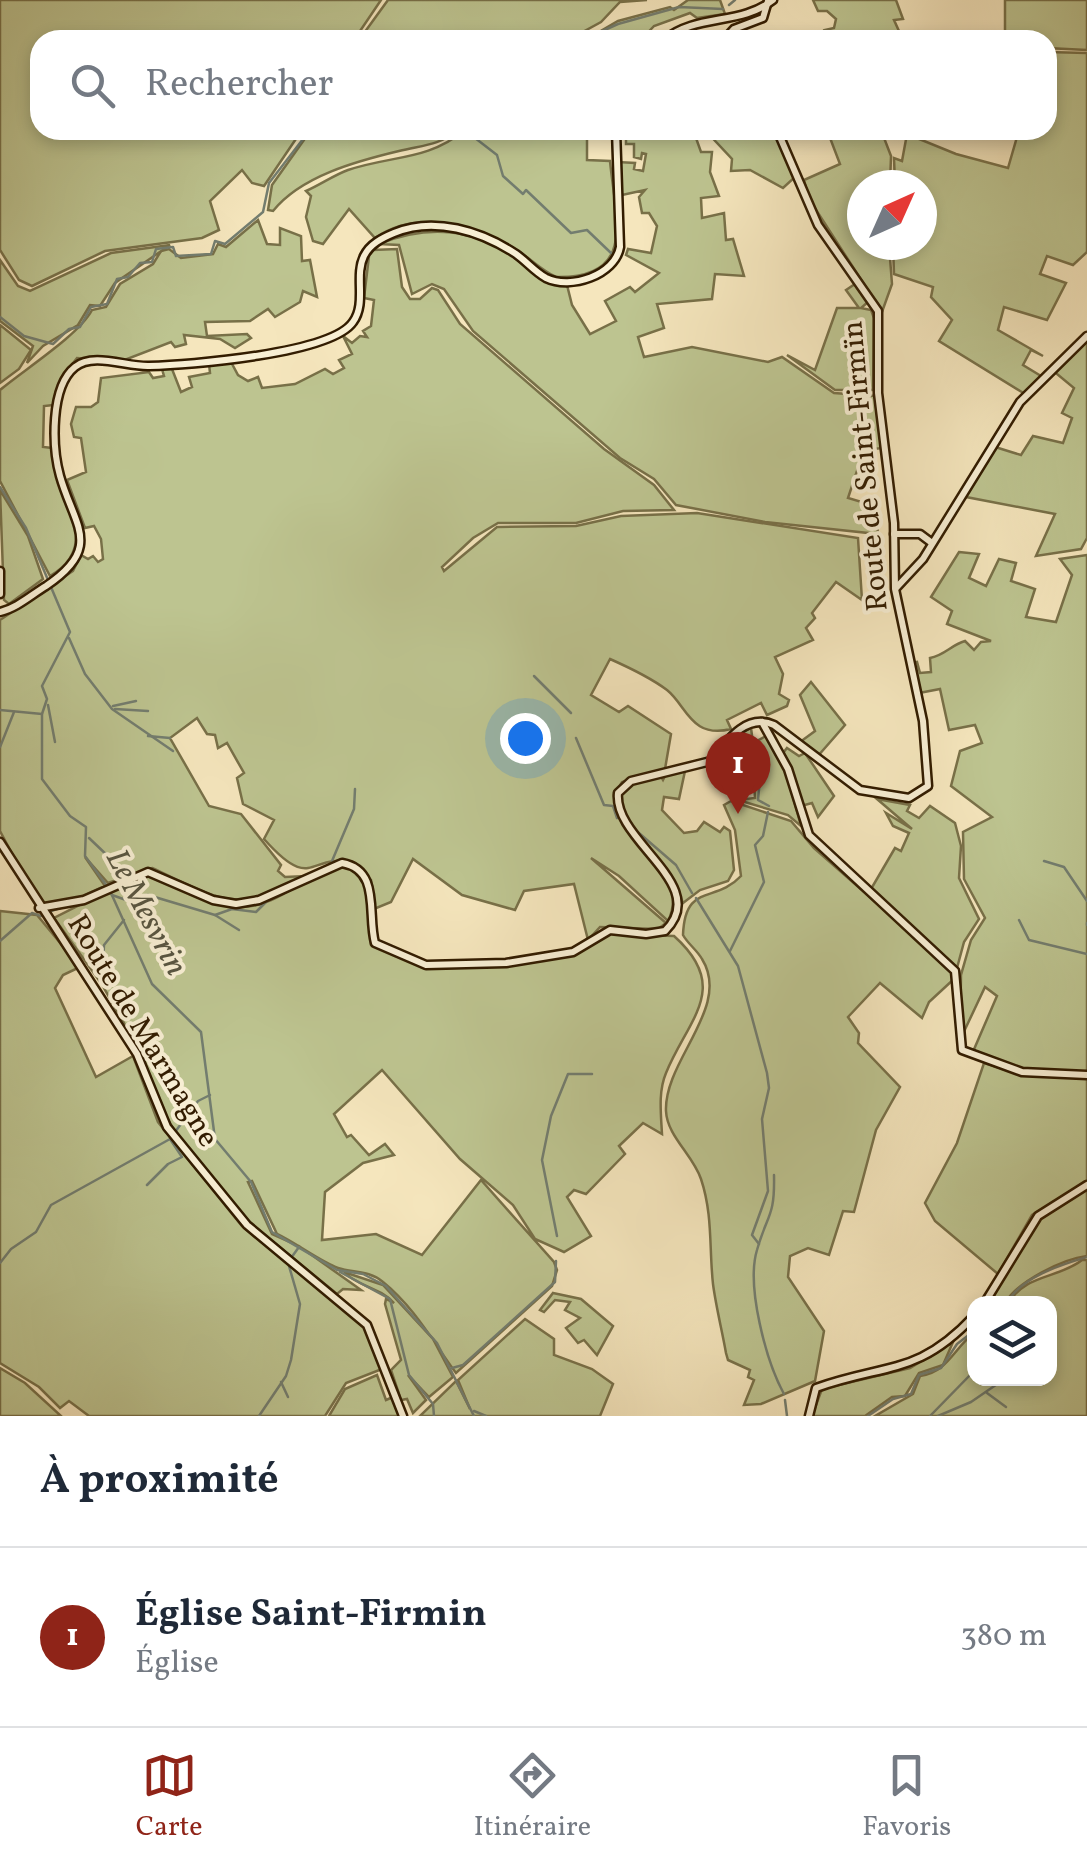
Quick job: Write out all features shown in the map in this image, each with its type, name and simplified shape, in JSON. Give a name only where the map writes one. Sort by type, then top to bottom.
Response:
[{"type":"street","points":[[681,30],[694,22],[747,14],[770,2]]},
{"type":"street","points":[[734,30],[759,22],[767,14],[770,2]]},
{"type":"street","points":[[0,612],[49,584],[73,563],[82,537],[60,475],[57,452],[58,398],[72,369],[92,360],[148,366],[276,354],[339,334],[358,312],[362,261],[368,250],[378,241],[414,227],[440,226],[473,234],[516,254],[553,280],[574,280],[606,271],[616,261],[620,247],[616,140]]},
{"type":"street","name":"Route de Saint-Firmïn","points":[[762,722],[774,725],[860,790],[909,798],[924,791],[928,767],[924,720],[895,589],[894,534],[878,393],[878,311],[818,225],[781,140]]},
{"type":"street","points":[[895,589],[932,543],[1012,412],[1050,368],[1087,336]]},
{"type":"street","points":[[894,534],[920,534],[932,543]]},
{"type":"street","points":[[0,570],[0,594]]},
{"type":"street","points":[[39,908],[64,906],[141,872],[153,872],[213,900],[246,904],[301,883],[328,867],[350,864],[360,869],[369,884],[375,943],[426,965],[506,963],[573,952],[610,930],[659,934],[672,925],[678,903],[670,880],[622,821],[618,793],[631,781],[710,761],[728,737],[762,722],[788,769],[809,835],[955,971],[962,1050],[1022,1072],[1087,1075]]},
{"type":"street","name":"Route de Marmagne","points":[[0,842],[39,908],[79,960],[137,1054],[162,1117],[178,1142],[247,1225],[367,1325],[403,1416]]},
{"type":"street","points":[[989,1296],[1038,1216],[1087,1186]]},
{"type":"street","points":[[809,1416],[816,1388],[907,1366],[942,1348],[967,1323]]},
{"type":"green space","points":[[0,0],[381,0],[361,30],[30,30],[30,140],[295,140],[264,186],[252,183],[242,170],[210,201],[219,230],[202,238],[105,251],[32,286],[19,280],[0,250]]},
{"type":"green space","points":[[388,0],[647,0],[620,2],[601,22],[586,30],[366,30]]},
{"type":"green space","points":[[688,0],[720,0],[725,14],[697,18],[690,13],[650,30],[602,30],[618,21],[670,7],[674,10]]},
{"type":"green space","points":[[813,0],[896,0],[903,19],[894,20],[898,30],[825,30],[834,28],[836,19],[827,11],[818,11]]},
{"type":"green space","points":[[1005,0],[1087,0],[1087,50],[1057,48],[1057,30],[1005,30]]},
{"type":"green space","points":[[1057,52],[1087,53],[1087,252],[1073,265],[1047,256],[1040,274],[1066,283],[1047,320],[1004,307],[998,330],[1043,356],[1031,350],[1023,365],[1041,376],[1025,394],[939,341],[952,320],[931,297],[933,287],[894,274],[894,260],[937,260],[937,170],[894,170],[894,158],[902,161],[906,140],[922,140],[1008,168],[1016,140],[1057,140]]},
{"type":"green space","points":[[304,140],[441,140],[314,179],[273,211],[268,210],[272,185]]},
{"type":"green space","points":[[451,140],[587,140],[587,160],[610,161],[617,223],[610,256],[600,268],[582,275],[556,277],[501,241],[447,223],[410,224],[375,238],[349,209],[323,244],[313,241],[306,217],[311,196],[306,191],[348,170]]},
{"type":"green space","points":[[626,140],[697,140],[701,152],[712,152],[710,172],[719,196],[701,198],[702,218],[724,213],[726,240],[733,239],[744,276],[715,274],[712,299],[657,304],[664,328],[638,337],[644,357],[692,347],[768,362],[782,357],[834,393],[876,396],[883,448],[864,450],[848,498],[875,506],[878,534],[765,522],[676,505],[654,479],[620,458],[473,331],[444,289],[432,284],[412,294],[399,245],[379,244],[434,232],[486,242],[547,281],[567,285],[572,305],[590,334],[616,321],[605,301],[630,287],[635,292],[659,273],[626,255],[628,249],[651,253],[657,226],[649,213],[642,213],[639,197],[645,190],[622,195],[618,162],[635,163],[634,169],[643,171],[646,154],[642,153],[641,159],[634,157],[634,144],[626,144]]},
{"type":"green space","points":[[714,140],[779,140],[795,177],[783,188],[750,170],[731,171],[732,159]]},
{"type":"green space","points":[[831,140],[885,140],[891,156],[891,170],[847,170],[847,258],[809,199],[804,180],[840,164]]},
{"type":"green space","points":[[258,220],[267,244],[280,245],[280,228],[301,236],[302,261],[310,260],[317,297],[303,291],[300,302],[275,317],[268,309],[250,321],[205,322],[207,336],[247,334],[251,338],[235,348],[220,339],[184,335],[186,344],[175,347],[171,342],[122,361],[77,358],[62,377],[53,405],[44,406],[43,447],[52,448],[76,534],[66,563],[50,576],[0,481],[0,390],[64,341],[92,310],[106,307],[120,284],[153,264],[161,251],[169,249],[181,258],[213,254],[218,244],[226,247]]},
{"type":"green space","points":[[170,245],[115,283],[100,306],[90,305],[78,325],[43,346],[27,363],[33,346],[0,321],[0,260],[18,286],[30,291],[111,253]]},
{"type":"green space","points":[[397,249],[402,287],[410,299],[420,299],[432,288],[438,290],[460,324],[604,449],[654,485],[674,510],[623,511],[576,523],[498,523],[473,538],[442,567],[444,571],[497,527],[576,526],[621,516],[697,513],[858,538],[862,600],[836,582],[812,613],[815,618],[806,628],[813,640],[775,657],[783,674],[779,694],[789,700],[787,706],[767,715],[761,703],[727,720],[731,729],[718,731],[698,725],[667,690],[610,659],[591,695],[619,712],[628,706],[671,734],[665,769],[622,782],[614,795],[626,828],[662,871],[670,887],[673,903],[668,921],[619,876],[591,858],[666,923],[658,929],[600,927],[588,940],[574,884],[524,891],[515,910],[462,895],[413,859],[391,902],[374,909],[371,880],[355,863],[328,862],[302,868],[280,856],[264,839],[274,820],[243,804],[237,778],[244,773],[227,743],[218,748],[215,735],[207,734],[197,718],[170,738],[209,806],[241,814],[281,865],[278,871],[285,877],[307,876],[262,896],[228,899],[152,868],[108,883],[85,857],[105,886],[76,899],[39,904],[0,831],[0,620],[73,571],[81,555],[88,559],[93,556],[98,562],[103,559],[101,539],[94,526],[85,528],[67,480],[86,472],[81,438],[74,437],[71,424],[76,407],[91,407],[98,402],[101,378],[149,372],[153,378],[164,376],[162,369],[172,369],[181,392],[192,387],[189,377],[210,373],[209,364],[231,362],[238,375],[248,381],[258,377],[262,388],[295,384],[325,369],[333,374],[344,368],[339,360],[352,354],[343,336],[352,343],[360,336],[367,337],[363,331],[371,326],[374,300],[364,298],[369,256],[373,250]]},
{"type":"green space","points":[[848,260],[890,260],[892,284],[882,312]]},
{"type":"green space","points":[[855,284],[868,302],[861,308],[871,310],[874,318],[873,390],[835,390],[787,355],[815,370],[837,308],[859,308],[846,290]]},
{"type":"green space","points":[[0,325],[31,350],[19,369],[0,383]]},
{"type":"green space","points":[[1087,338],[1087,538],[1081,549],[1036,556],[1055,514],[961,496],[992,446],[1021,455],[1033,436],[1063,443],[1072,418],[1062,413],[1074,388],[1051,369]]},
{"type":"green space","points":[[0,490],[28,536],[43,579],[9,604],[4,600]]},
{"type":"green space","points":[[959,552],[979,554],[969,578],[986,586],[999,559],[1016,563],[1011,581],[1035,589],[1026,617],[1056,622],[1072,575],[1060,559],[1087,555],[1087,1072],[1028,1070],[972,1054],[997,996],[985,987],[960,1040],[961,975],[971,940],[985,918],[964,879],[963,832],[992,817],[951,786],[960,751],[982,743],[975,725],[949,730],[940,689],[919,693],[911,663],[917,662],[920,673],[931,672],[930,658],[965,641],[974,650],[981,642],[991,641],[947,624],[952,611],[931,597]]},
{"type":"green space","points":[[811,682],[845,725],[817,757],[800,742],[815,731],[800,695]]},
{"type":"green space","points":[[751,728],[753,743],[768,735],[786,772],[801,826],[788,815],[738,800],[755,798],[754,783],[761,775],[755,766],[743,775],[734,757],[738,752],[728,740]]},
{"type":"green space","points":[[787,748],[799,756],[805,753],[834,796],[818,817],[812,803],[801,806],[783,753]]},
{"type":"green space","points":[[685,771],[679,799],[664,797],[662,810],[684,833],[697,831],[704,822],[720,832],[724,827],[730,831],[734,870],[728,881],[700,890],[683,903],[630,825],[619,799],[629,784],[660,775],[663,780],[666,774]]},
{"type":"green space","points":[[877,799],[910,805],[907,811],[919,818],[930,806],[955,823],[961,846],[959,878],[979,919],[964,942],[957,968],[871,889],[895,848],[901,851],[909,833],[893,826],[886,813],[912,829]]},
{"type":"green space","points":[[731,801],[791,821],[814,848],[953,970],[955,978],[929,1002],[922,1018],[880,983],[848,1017],[859,1033],[858,1043],[900,1087],[876,1130],[854,1212],[843,1211],[829,1255],[808,1248],[790,1256],[788,1277],[824,1331],[815,1381],[761,1404],[744,1405],[754,1380],[748,1377],[750,1370],[728,1360],[726,1353],[713,1284],[705,1192],[697,1170],[671,1129],[666,1111],[675,1072],[709,996],[709,977],[702,959],[683,935],[685,918],[695,900],[721,890],[741,876],[735,830],[724,805]]},
{"type":"green space","points":[[341,865],[360,873],[368,890],[371,945],[425,968],[507,966],[580,952],[606,934],[674,936],[691,955],[703,988],[700,1004],[663,1080],[662,1134],[643,1123],[619,1146],[625,1154],[586,1194],[574,1190],[567,1197],[591,1236],[564,1252],[535,1239],[513,1205],[460,1159],[382,1070],[334,1114],[347,1137],[351,1135],[369,1155],[385,1144],[394,1155],[363,1163],[325,1192],[322,1240],[376,1234],[422,1255],[481,1180],[554,1262],[557,1270],[552,1286],[456,1373],[414,1314],[383,1282],[338,1268],[303,1249],[361,1290],[343,1289],[337,1294],[250,1223],[178,1137],[164,1113],[141,1053],[101,983],[54,918],[135,877],[161,879],[213,901],[240,907],[279,897]],"holes":[[[252,1181],[277,1234],[296,1245],[272,1234],[248,1182]]]},
{"type":"green space","points":[[0,911],[37,915],[80,967],[63,975],[55,988],[96,1077],[133,1056],[158,1122],[242,1226],[363,1324],[382,1369],[346,1383],[325,1416],[89,1416],[69,1401],[60,1408],[39,1387],[0,1363]]},
{"type":"green space","points":[[984,1063],[1022,1075],[1087,1078],[1087,1182],[1032,1215],[998,1274],[935,1221],[925,1203],[957,1143]]},
{"type":"green space","points":[[1087,1189],[1087,1256],[1042,1272],[1010,1296],[993,1296],[1039,1220]]},
{"type":"green space","points":[[1087,1260],[1087,1416],[875,1416],[913,1394],[920,1376],[944,1365],[967,1339],[967,1386],[1057,1386],[1057,1296],[1014,1296],[1032,1282]]},
{"type":"green space","points":[[344,1272],[383,1285],[433,1339],[453,1377],[429,1397],[408,1375],[426,1400],[413,1413],[407,1399],[401,1400],[391,1370],[401,1360],[385,1304],[386,1299],[394,1303]]},
{"type":"green space","points":[[553,1293],[581,1299],[613,1326],[597,1355],[584,1340],[578,1343],[566,1328],[580,1318],[565,1310],[570,1302],[555,1300],[544,1312],[540,1310]]},
{"type":"green space","points":[[525,1319],[554,1339],[554,1355],[592,1369],[613,1384],[600,1416],[420,1416],[456,1381],[470,1409],[458,1380]]},
{"type":"green space","points":[[953,1342],[943,1365],[919,1373],[905,1396],[892,1397],[865,1416],[812,1416],[822,1389],[910,1368]]},
{"type":"green space","points":[[0,1368],[25,1383],[61,1416],[0,1416]]},
{"type":"green space","points":[[377,1375],[386,1400],[393,1397],[400,1416],[329,1416],[345,1389]]},
{"type":"waterway","points":[[729,5],[735,0]]},
{"type":"waterway","points":[[604,30],[679,7],[723,9]]},
{"type":"waterway","points":[[0,317],[24,336],[53,344],[69,329],[80,327],[91,307],[107,304],[117,279],[128,277],[140,263],[152,262],[156,249],[173,247],[176,256],[211,254],[215,241],[225,244],[263,212],[269,183],[302,140]]},
{"type":"waterway","points":[[478,140],[497,155],[503,176],[523,194],[526,190],[571,233],[587,230],[611,253]]},
{"type":"waterway","name":"Le Mesvrin","points":[[0,487],[26,528],[70,632],[42,686],[47,699],[42,714],[42,779],[70,816],[86,827],[85,856],[107,886]]},
{"type":"waterway","points":[[69,638],[85,674],[112,709],[173,751]]},
{"type":"waterway","points":[[534,676],[571,713]]},
{"type":"waterway","points":[[113,706],[136,701]]},
{"type":"waterway","points":[[48,705],[55,742]]},
{"type":"waterway","points":[[115,709],[148,711]]},
{"type":"waterway","points":[[0,710],[42,714]]},
{"type":"waterway","points":[[0,747],[14,712]]},
{"type":"waterway","points":[[148,736],[170,738]]},
{"type":"waterway","points":[[576,738],[604,805],[613,806],[617,818]]},
{"type":"waterway","points":[[761,768],[758,800],[769,806]]},
{"type":"waterway","points":[[332,861],[354,809],[355,789]]},
{"type":"waterway","points":[[730,951],[764,882],[755,845],[763,836],[768,812]]},
{"type":"waterway","points":[[632,827],[676,865],[692,893]]},
{"type":"waterway","points":[[89,838],[110,858]]},
{"type":"waterway","points":[[1044,861],[1064,867],[1087,901]]},
{"type":"waterway","points":[[283,893],[312,880]]},
{"type":"waterway","points":[[48,912],[107,893]]},
{"type":"waterway","name":"Le Mesvrin","points":[[111,893],[152,984],[201,1032],[215,1139],[251,1182],[272,1232],[337,1270],[363,1274],[386,1286],[437,1343],[474,1416]]},
{"type":"waterway","points":[[112,895],[126,900],[148,895],[215,915],[232,909],[256,912],[267,901]]},
{"type":"waterway","points":[[696,898],[738,966],[767,1073],[769,1088],[762,1119],[768,1191],[752,1235],[759,1244]]},
{"type":"waterway","points":[[0,941],[32,913],[41,916]]},
{"type":"waterway","points":[[215,915],[239,930]]},
{"type":"waterway","points":[[102,980],[104,945],[124,920]]},
{"type":"waterway","points":[[1019,920],[1029,940],[1087,954]]},
{"type":"waterway","points":[[557,1236],[542,1160],[551,1116],[568,1074],[592,1074]]},
{"type":"waterway","points":[[175,1132],[198,1101],[210,1095]]},
{"type":"waterway","points":[[0,1263],[11,1249],[36,1232],[51,1205],[170,1139],[182,1157],[168,1164],[147,1185]]},
{"type":"waterway","points":[[774,1175],[772,1208],[757,1250],[754,1283],[765,1343],[784,1394]]},
{"type":"waterway","points":[[291,1258],[299,1247]]},
{"type":"waterway","name":"Le Mesvrin","points":[[1012,1296],[1031,1280],[1087,1257]]},
{"type":"waterway","points":[[452,1368],[463,1365],[555,1282],[556,1261]]},
{"type":"waterway","points":[[259,1416],[286,1376],[291,1360],[300,1304],[289,1266]]},
{"type":"waterway","name":"Le Mesvrin","points":[[340,1272],[390,1299],[409,1375],[433,1404],[434,1416]]},
{"type":"waterway","name":"Le Mesvrin","points":[[868,1416],[893,1399],[911,1394],[919,1375],[941,1368],[967,1336]]},
{"type":"waterway","points":[[930,1416],[967,1378]]},
{"type":"waterway","points":[[281,1382],[288,1397]]},
{"type":"waterway","points":[[938,1416],[971,1402],[994,1386]]},
{"type":"waterway","points":[[987,1393],[1006,1407]]},
{"type":"waterway","points":[[785,1400],[787,1416]]},
{"type":"waterway","points":[[474,1411],[486,1416]]},
{"type":"place","name":"Église Saint-Firmin","points":[[738,814]]}]
